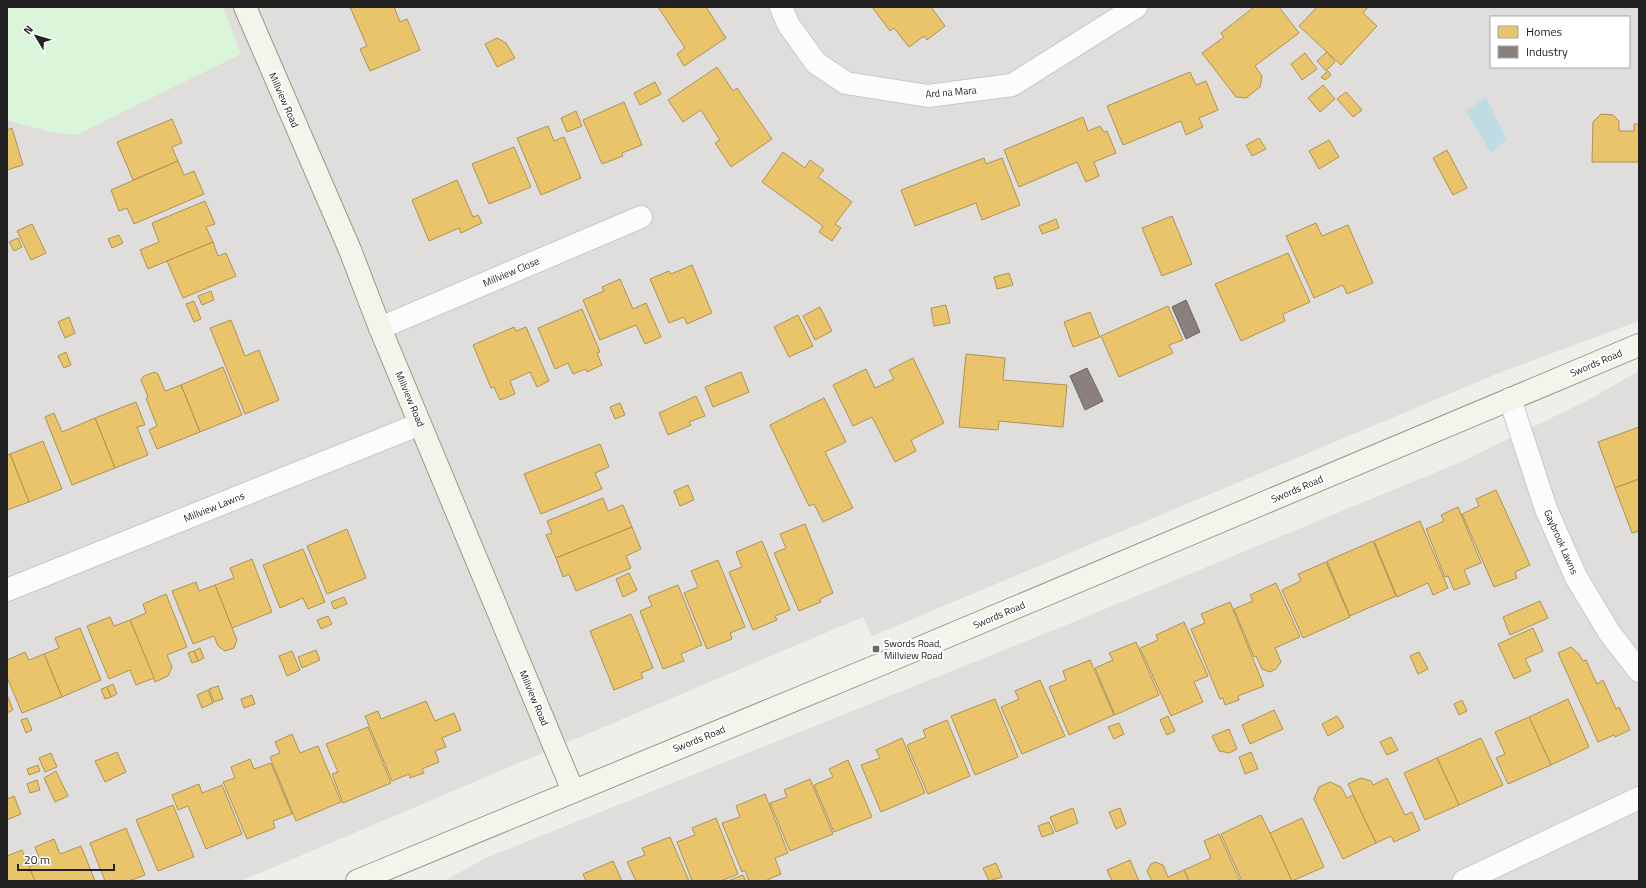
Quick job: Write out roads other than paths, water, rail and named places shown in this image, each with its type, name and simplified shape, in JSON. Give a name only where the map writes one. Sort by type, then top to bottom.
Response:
[{"type":"main road","name":"Millview Road","points":[[245,7],[350,250],[380,328],[573,791]]},
{"type":"main road","name":"Swords Road","points":[[357,881],[879,665],[1639,345]]},
{"type":"street","name":"Ard na Mara","points":[[781,7],[788,24],[816,63],[846,83],[928,96],[1012,86],[1136,7]]},
{"type":"street","name":"Millview Close","points":[[380,328],[641,217]]},
{"type":"street","name":"Gaybrook Lawns","points":[[1510,399],[1546,509],[1576,577],[1609,632],[1639,671]]},
{"type":"street","name":"Millview Lawns","points":[[7,590],[420,424]]},
{"type":"street","points":[[1464,881],[1639,798]]},
{"type":"water","points":[[1486,97],[1507,140],[1491,153],[1466,111]]},
{"type":"place","name":"Swords Road, Millview Road","points":[[876,649]]}]
